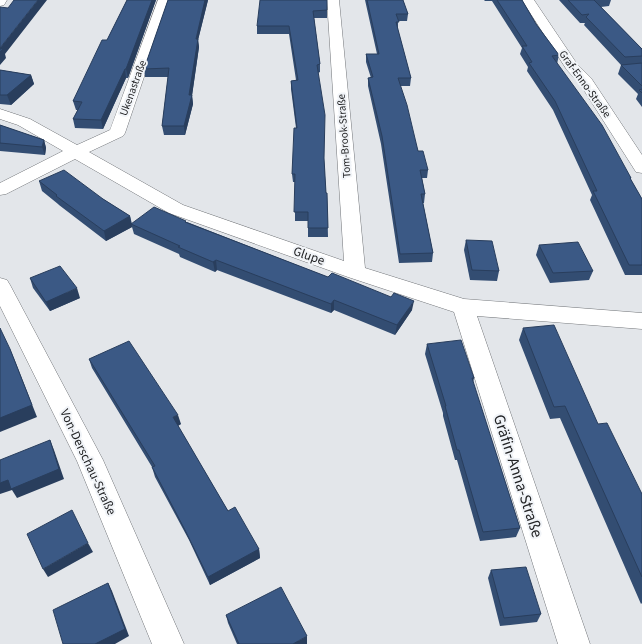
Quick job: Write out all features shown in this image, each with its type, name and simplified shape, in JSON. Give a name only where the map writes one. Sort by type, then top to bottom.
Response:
[{"type":"street","name":"Ukenastraße","points":[[75,152],[117,133],[164,0]]},
{"type":"street","name":"Tom-Brook-Straße","points":[[333,0],[355,272]]},
{"type":"street","name":"Graf-Enno-Straße","points":[[528,0],[572,67],[586,81],[642,168]]},
{"type":"street","name":"Glupe","points":[[0,114],[24,122],[176,209],[355,272],[463,307],[642,321]]},
{"type":"street","points":[[0,190],[75,152]]},
{"type":"street","name":"Von-Derschau-Straße","points":[[0,285],[90,460],[168,644]]},
{"type":"street","name":"Gräfin-Anna-Straße","points":[[463,307],[574,644]]},
{"type":"building","points":[[14,0],[38,0],[0,48],[0,7],[8,8]]},
{"type":"building","points":[[127,0],[152,0],[126,69],[101,120],[73,119],[82,102],[73,101],[102,40],[107,40]]},
{"type":"building","points":[[168,0],[205,0],[196,39],[198,39],[189,95],[192,95],[184,126],[162,126],[169,68],[144,69]]},
{"type":"building","points":[[260,0],[327,0],[327,10],[313,11],[320,64],[317,65],[325,115],[324,158],[328,228],[308,228],[308,212],[294,212],[295,174],[292,174],[294,128],[297,128],[291,81],[298,80],[289,26],[257,26]]},
{"type":"building","points":[[367,0],[403,0],[408,14],[396,14],[399,22],[396,22],[411,78],[398,78],[407,105],[418,151],[423,151],[428,170],[420,170],[425,194],[421,194],[433,253],[400,254],[382,136],[368,78],[373,77],[366,54],[379,54]]},
{"type":"building","points":[[497,0],[522,0],[536,24],[559,55],[552,56],[602,125],[631,178],[642,199],[642,265],[629,265],[593,191],[597,191],[555,101],[529,63],[532,62],[522,46],[527,46]]},
{"type":"building","points":[[568,0],[594,0],[642,49],[642,56],[625,57],[586,17],[589,14],[582,15]]},
{"type":"building","points":[[642,63],[642,86],[621,65]]},
{"type":"building","points":[[0,70],[31,75],[7,95],[0,95]]},
{"type":"building","points":[[0,125],[44,140],[42,147],[0,143]]},
{"type":"building","points":[[64,170],[103,199],[130,216],[104,231],[56,196],[57,195],[39,181]]},
{"type":"building","points":[[154,207],[186,221],[185,222],[328,277],[332,273],[391,297],[394,293],[414,301],[397,325],[334,300],[331,304],[216,260],[213,262],[131,224]]},
{"type":"building","points":[[466,240],[492,241],[499,271],[472,270]]},
{"type":"building","points":[[578,242],[593,271],[553,273],[539,245]]},
{"type":"building","points":[[60,266],[77,288],[46,302],[30,278]]},
{"type":"building","points":[[554,325],[598,424],[607,423],[642,494],[642,577],[565,406],[554,407],[523,328]]},
{"type":"building","points":[[0,328],[32,405],[0,418]]},
{"type":"building","points":[[461,340],[520,528],[483,532],[459,450],[457,450],[446,406],[427,344]]},
{"type":"building","points":[[129,341],[178,415],[173,417],[228,511],[235,507],[259,549],[208,577],[152,467],[155,466],[89,359]]},
{"type":"building","points":[[50,440],[59,469],[11,489],[8,480],[0,483],[0,460]]},
{"type":"building","points":[[72,510],[88,543],[43,569],[27,534]]},
{"type":"building","points":[[526,567],[541,614],[504,618],[491,570]]},
{"type":"building","points":[[108,583],[125,629],[95,644],[63,644],[53,610]]},
{"type":"building","points":[[281,587],[307,636],[293,644],[239,644],[226,615]]}]
